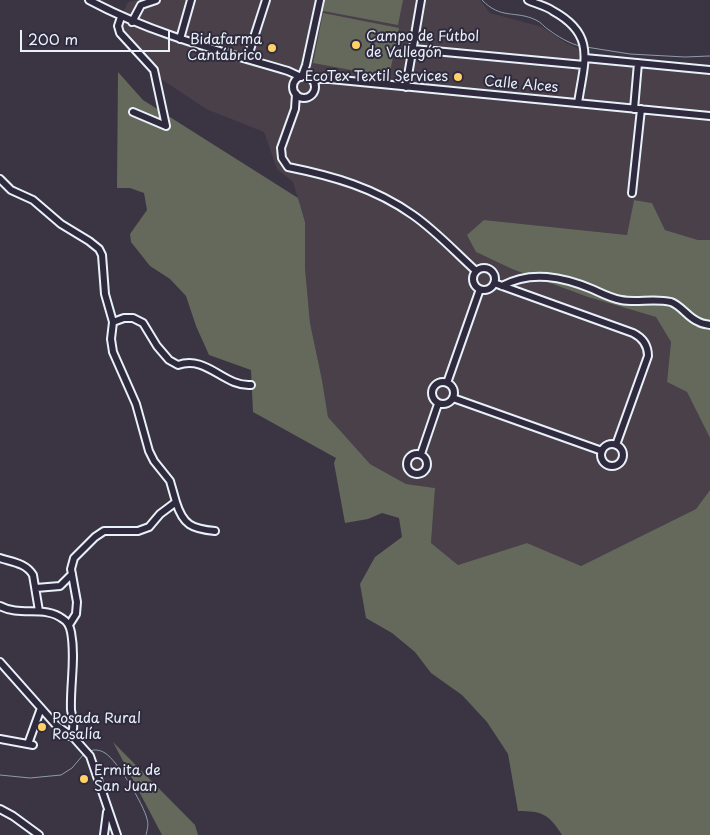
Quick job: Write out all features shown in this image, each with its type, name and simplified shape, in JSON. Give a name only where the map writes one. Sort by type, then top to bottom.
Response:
[{"type":"street","name":"Calle Alces","points":[[88,0],[132,22],[180,39],[305,77],[710,116]]},
{"type":"street","points":[[132,22],[141,5],[156,0]]},
{"type":"street","points":[[180,39],[191,0]]},
{"type":"street","points":[[247,59],[266,0]]},
{"type":"street","points":[[314,87],[305,77],[320,0]]},
{"type":"street","points":[[406,87],[421,0]]},
{"type":"street","points":[[528,0],[552,10],[567,19],[582,39],[584,58],[578,103]]},
{"type":"street","points":[[121,17],[118,26],[120,33],[154,70],[166,126],[133,112]]},
{"type":"street","points":[[413,48],[584,58],[710,70]]},
{"type":"street","points":[[632,193],[638,109],[638,63]]},
{"type":"street","points":[[288,71],[294,82],[293,89],[296,94],[303,98]]},
{"type":"street","points":[[294,82],[305,77]]},
{"type":"street","points":[[295,109],[303,98],[311,95],[314,87],[330,79]]},
{"type":"street","points":[[296,94],[295,109],[282,148],[282,158],[288,167],[336,177],[387,200],[412,214],[476,271]]},
{"type":"street","points":[[0,180],[10,190],[32,200],[62,224],[89,241],[102,255],[105,294],[112,322],[111,339],[113,352],[138,409],[149,451],[154,461],[170,481],[179,512],[184,521],[200,530],[215,531]]},
{"type":"street","points":[[480,268],[489,269],[494,275],[494,283],[489,288],[480,289],[473,282],[473,276],[480,268]]},
{"type":"street","points":[[502,286],[513,280],[525,278],[546,276],[560,278],[622,300],[660,300],[670,302],[677,305],[698,322],[710,325]]},
{"type":"street","points":[[494,283],[633,333],[643,340],[648,356],[616,445]]},
{"type":"street","points":[[447,383],[480,289]]},
{"type":"street","points":[[112,322],[124,318],[134,318],[143,323],[169,360],[178,365],[188,362],[205,366],[236,384],[251,385]]},
{"type":"street","points":[[438,383],[447,383],[453,389],[453,398],[447,404],[438,404],[432,398],[432,389],[438,383]]},
{"type":"street","points":[[453,398],[602,451]]},
{"type":"street","points":[[421,454],[438,404]]},
{"type":"street","points":[[608,445],[616,445],[622,450],[623,454],[620,462],[616,465],[610,465],[604,461],[602,451],[608,445]]},
{"type":"street","points":[[69,625],[76,614],[77,602],[72,574],[74,558],[95,537],[104,531],[138,531],[149,527],[160,514],[176,502]]},
{"type":"street","points":[[0,558],[25,566],[30,570],[36,588],[39,611]]},
{"type":"street","points":[[36,588],[60,586],[72,574]]},
{"type":"street","points":[[0,606],[16,611],[39,611],[59,616],[69,625],[72,641],[73,672],[71,710],[73,730],[70,736]]},
{"type":"street","points":[[0,662],[56,725],[83,746],[90,756],[116,835]]},
{"type":"street","points":[[0,739],[30,745],[41,708]]},
{"type":"street","points":[[0,809],[39,835]]},
{"type":"street","points":[[104,835],[108,809]]},
{"type":"shaded area","points":[[137,0],[480,0],[490,13],[542,27],[566,43],[593,56],[710,68],[710,240],[698,240],[665,230],[652,203],[634,200],[627,235],[484,220],[476,252],[512,269],[588,297],[656,317],[671,342],[667,382],[687,392],[710,438],[710,490],[696,509],[581,566],[527,543],[458,565],[431,543],[435,488],[406,484],[370,464],[328,417],[310,323],[305,268],[305,222],[293,182],[277,169],[264,132],[206,109],[151,72],[114,32],[128,2]]},
{"type":"shaded area","points":[[325,0],[403,0],[398,25],[323,11]]},
{"type":"shaded area","name":"Campo de Fútbol de Vallegón","points":[[323,13],[399,28],[389,77],[313,63]]},
{"type":"shaded area","points":[[118,72],[143,100],[298,198],[305,222],[305,268],[310,323],[328,417],[370,464],[406,484],[435,488],[431,543],[458,565],[527,543],[581,566],[696,509],[710,490],[710,835],[562,835],[553,822],[544,815],[518,811],[508,754],[487,722],[462,695],[431,673],[415,652],[392,633],[366,618],[360,584],[375,557],[402,537],[399,518],[382,513],[368,519],[345,523],[334,463],[336,458],[253,412],[251,370],[209,355],[196,326],[186,296],[170,279],[150,266],[131,242],[130,234],[147,210],[144,193],[130,188],[117,188]]},
{"type":"shaded area","points":[[634,200],[652,203],[665,230],[698,240],[710,240],[710,438],[687,392],[667,382],[671,342],[656,317],[588,297],[512,269],[476,252],[467,235],[484,220],[627,235]]},
{"type":"shaded area","points":[[113,742],[195,825],[198,835],[162,835]]},
{"type":"waterway","points":[[482,0],[496,10],[536,20],[560,37],[580,46]]},
{"type":"waterway","points":[[586,47],[630,54],[685,57],[710,56]]},
{"type":"waterway","points":[[90,751],[98,750],[105,753],[123,773],[145,812],[148,823],[146,835]]},
{"type":"waterway","points":[[0,775],[30,778],[61,775],[72,768],[84,754]]},
{"type":"place","name":"Campo de Fútbol de Vallegón","points":[[356,45]]},
{"type":"place","name":"Bidafarma Cantábrico","points":[[272,48]]},
{"type":"place","name":"EcoTex Textil Services","points":[[458,77]]},
{"type":"place","name":"Posada Rural Rosalía","points":[[42,727]]},
{"type":"place","name":"Ermita de San Juan","points":[[84,779]]}]
